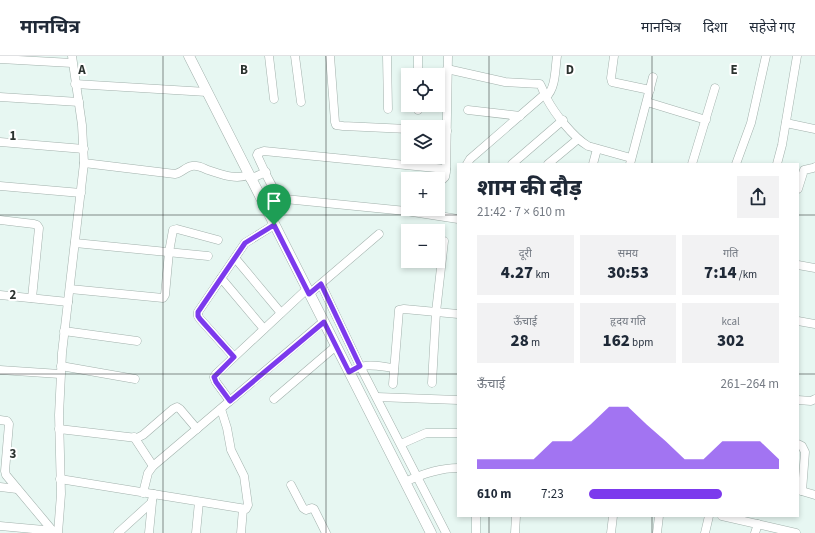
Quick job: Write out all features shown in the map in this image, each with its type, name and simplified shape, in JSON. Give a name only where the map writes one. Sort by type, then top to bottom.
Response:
[{"type":"street","points":[[189,56],[207,92],[256,175],[274,225],[313,290],[412,479],[446,533]]},
{"type":"street","points":[[269,56],[274,99]]},
{"type":"street","points":[[295,56],[301,102]]},
{"type":"street","points":[[330,56],[336,124],[339,126],[401,129]]},
{"type":"street","points":[[387,56],[388,109]]},
{"type":"street","points":[[418,56],[418,68]]},
{"type":"street","points":[[443,120],[448,56]]},
{"type":"street","points":[[467,163],[520,116],[550,94],[557,56]]},
{"type":"street","points":[[614,56],[611,78],[612,82],[650,90]]},
{"type":"street","points":[[736,163],[751,123],[766,56]]},
{"type":"street","points":[[777,163],[781,153],[797,56]]},
{"type":"street","points":[[1,58],[72,60],[79,102],[84,163],[64,331],[61,370],[59,429],[60,506],[56,531]]},
{"type":"street","points":[[447,69],[504,82],[537,84],[542,87],[546,96],[578,139],[588,146],[631,161],[653,77]]},
{"type":"street","points":[[75,84],[207,92]]},
{"type":"street","points":[[692,163],[715,88]]},
{"type":"street","points":[[0,97],[79,102]]},
{"type":"street","points":[[647,102],[706,120]]},
{"type":"street","points":[[468,110],[520,116]]},
{"type":"street","points":[[513,163],[563,120]]},
{"type":"street","points":[[786,123],[815,129]]},
{"type":"street","points":[[550,163],[578,139]]},
{"type":"street","points":[[0,142],[84,149]]},
{"type":"street","points":[[593,163],[597,149]]},
{"type":"street","points":[[256,175],[257,155],[260,152],[446,169]]},
{"type":"street","points":[[445,160],[445,177]]},
{"type":"street","points":[[84,163],[175,174],[178,174],[188,167],[195,166],[222,174],[240,177],[256,175],[285,199],[401,209]]},
{"type":"street","points":[[799,186],[804,170],[815,167]]},
{"type":"street","points":[[0,186],[81,193]]},
{"type":"street","points":[[441,216],[457,219]]},
{"type":"street","points":[[0,220],[34,224],[39,228],[32,298]]},
{"type":"street","points":[[234,357],[198,316],[198,312],[248,240],[274,225]]},
{"type":"street","points":[[70,289],[163,298],[166,295],[172,232],[175,229],[218,240]]},
{"type":"street","points":[[230,401],[214,377],[281,313],[313,290],[379,234]]},
{"type":"street","points":[[75,243],[208,256]]},
{"type":"street","points":[[235,258],[281,313]]},
{"type":"street","points":[[799,265],[815,268]]},
{"type":"street","points":[[432,383],[436,312],[441,268]]},
{"type":"street","points":[[221,278],[264,329]]},
{"type":"street","points":[[313,290],[324,322],[336,346],[377,398],[401,444],[431,533]]},
{"type":"street","points":[[0,295],[68,302]]},
{"type":"street","points":[[393,384],[399,310],[404,309],[457,314]]},
{"type":"street","points":[[799,321],[815,324]]},
{"type":"street","points":[[143,493],[148,473],[153,466],[324,322]]},
{"type":"street","points":[[64,331],[137,341]]},
{"type":"street","points":[[274,398],[336,346]]},
{"type":"street","points":[[355,369],[394,368]]},
{"type":"street","points":[[0,370],[61,370],[135,379]]},
{"type":"street","points":[[377,398],[457,400]]},
{"type":"street","points":[[799,400],[810,401],[815,399]]},
{"type":"street","points":[[59,429],[140,437],[177,407],[197,428]]},
{"type":"street","points":[[60,479],[143,493],[153,498],[199,502],[243,509],[248,508],[244,476],[231,450],[228,428],[221,409]]},
{"type":"street","points":[[0,420],[7,421],[9,424],[6,471],[8,478],[56,531]]},
{"type":"street","points":[[401,444],[426,433],[457,433]]},
{"type":"street","points":[[134,437],[153,466]]},
{"type":"street","points":[[799,444],[802,446],[805,452],[800,490],[815,494]]},
{"type":"street","points":[[412,479],[438,470],[457,468]]},
{"type":"street","points":[[291,485],[303,508],[306,510],[312,508],[314,509],[326,533]]},
{"type":"street","points":[[0,487],[17,489]]},
{"type":"street","points":[[118,533],[153,498]]},
{"type":"street","points":[[149,533],[153,498]]},
{"type":"street","points":[[196,533],[199,502]]},
{"type":"street","points":[[241,533],[243,509]]},
{"type":"street","points":[[476,517],[476,533]]},
{"type":"street","points":[[515,533],[516,517]]},
{"type":"street","points":[[611,533],[613,517]]},
{"type":"street","points":[[657,533],[659,517]]},
{"type":"street","points":[[705,533],[709,517]]},
{"type":"street","points":[[726,517],[796,533]]},
{"type":"street","points":[[755,533],[758,524]]},
{"type":"street","points":[[0,526],[29,531],[56,531]]},
{"type":"route","points":[[274,225],[309,294],[321,284],[360,366],[349,372],[324,322],[230,401],[214,377],[234,357],[200,319],[198,312],[245,243],[252,237],[274,225]]}]
